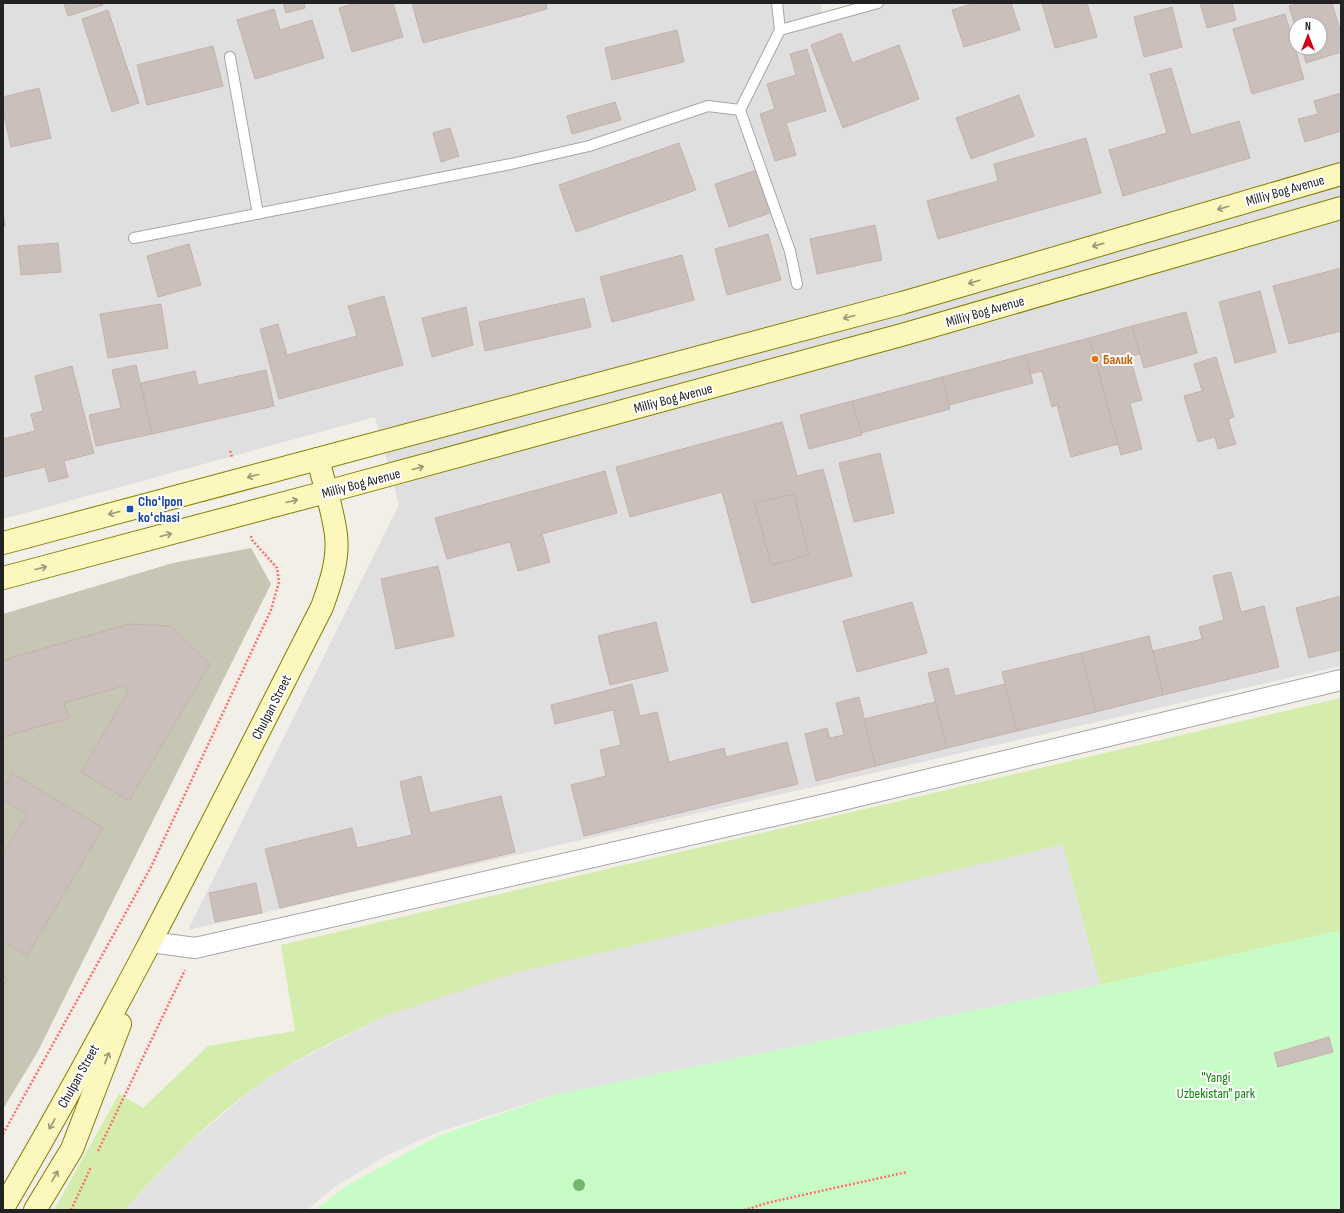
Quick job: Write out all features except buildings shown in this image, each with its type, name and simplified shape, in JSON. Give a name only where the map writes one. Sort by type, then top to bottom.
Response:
[{"type":"main road","name":"Milliy Bog Avenue","points":[[3,543],[894,305],[1341,174]]},
{"type":"main road","name":"Milliy Bog Avenue","points":[[3,578],[246,514],[905,334],[1341,208]]},
{"type":"main road","name":"Chulpan Street","points":[[3,1208],[46,1135],[151,942],[322,607],[328,590],[336,553],[336,535],[318,459]]},
{"type":"main road","name":"Chulpan Street","points":[[35,1210],[72,1148],[151,942]]},
{"type":"street","points":[[151,942],[195,948],[838,802],[1341,680]]},
{"type":"lane","points":[[776,3],[780,30],[740,110],[790,251],[797,284]]},
{"type":"lane","points":[[780,30],[878,3]]},
{"type":"lane","points":[[230,57],[258,214]]},
{"type":"lane","points":[[134,238],[511,164],[589,146],[708,106],[740,110]]},
{"type":"path","points":[[230,451],[237,480]]},
{"type":"path","points":[[3,1134],[150,868],[270,610],[279,582],[277,568],[252,540],[246,514]]},
{"type":"path","points":[[98,1153],[195,948]]},
{"type":"path","points":[[71,1210],[94,1160]]},
{"type":"path","points":[[744,1210],[907,1172]]},
{"type":"shaded area","points":[[3,3],[821,3],[823,18],[868,3],[1341,3],[1341,666],[188,930],[399,505],[375,417],[3,519]]},
{"type":"shaded area","points":[[251,548],[271,584],[37,1053],[3,1109],[3,614],[173,563]]},
{"type":"shaded area","points":[[1063,845],[1100,985],[558,1094],[438,1132],[385,1156],[333,1188],[307,1210],[125,1210],[182,1149],[250,1091],[284,1068],[385,1016],[514,973]]},
{"type":"green space","points":[[1341,698],[1341,930],[1100,985],[1062,845],[385,1016],[296,1061],[240,1098],[199,1133],[125,1210],[54,1210],[119,1094],[143,1108],[208,1046],[295,1031],[281,945]]},
{"type":"green space","name":"\"Yangi Uzbekistan\" park","points":[[1341,930],[1341,1210],[315,1210],[346,1186],[438,1136],[558,1094],[1100,985]]},
{"type":"place","name":"Балик","points":[[1095,359]]},
{"type":"place","name":"Choʻlpon koʻchasi","points":[[130,509]]}]
